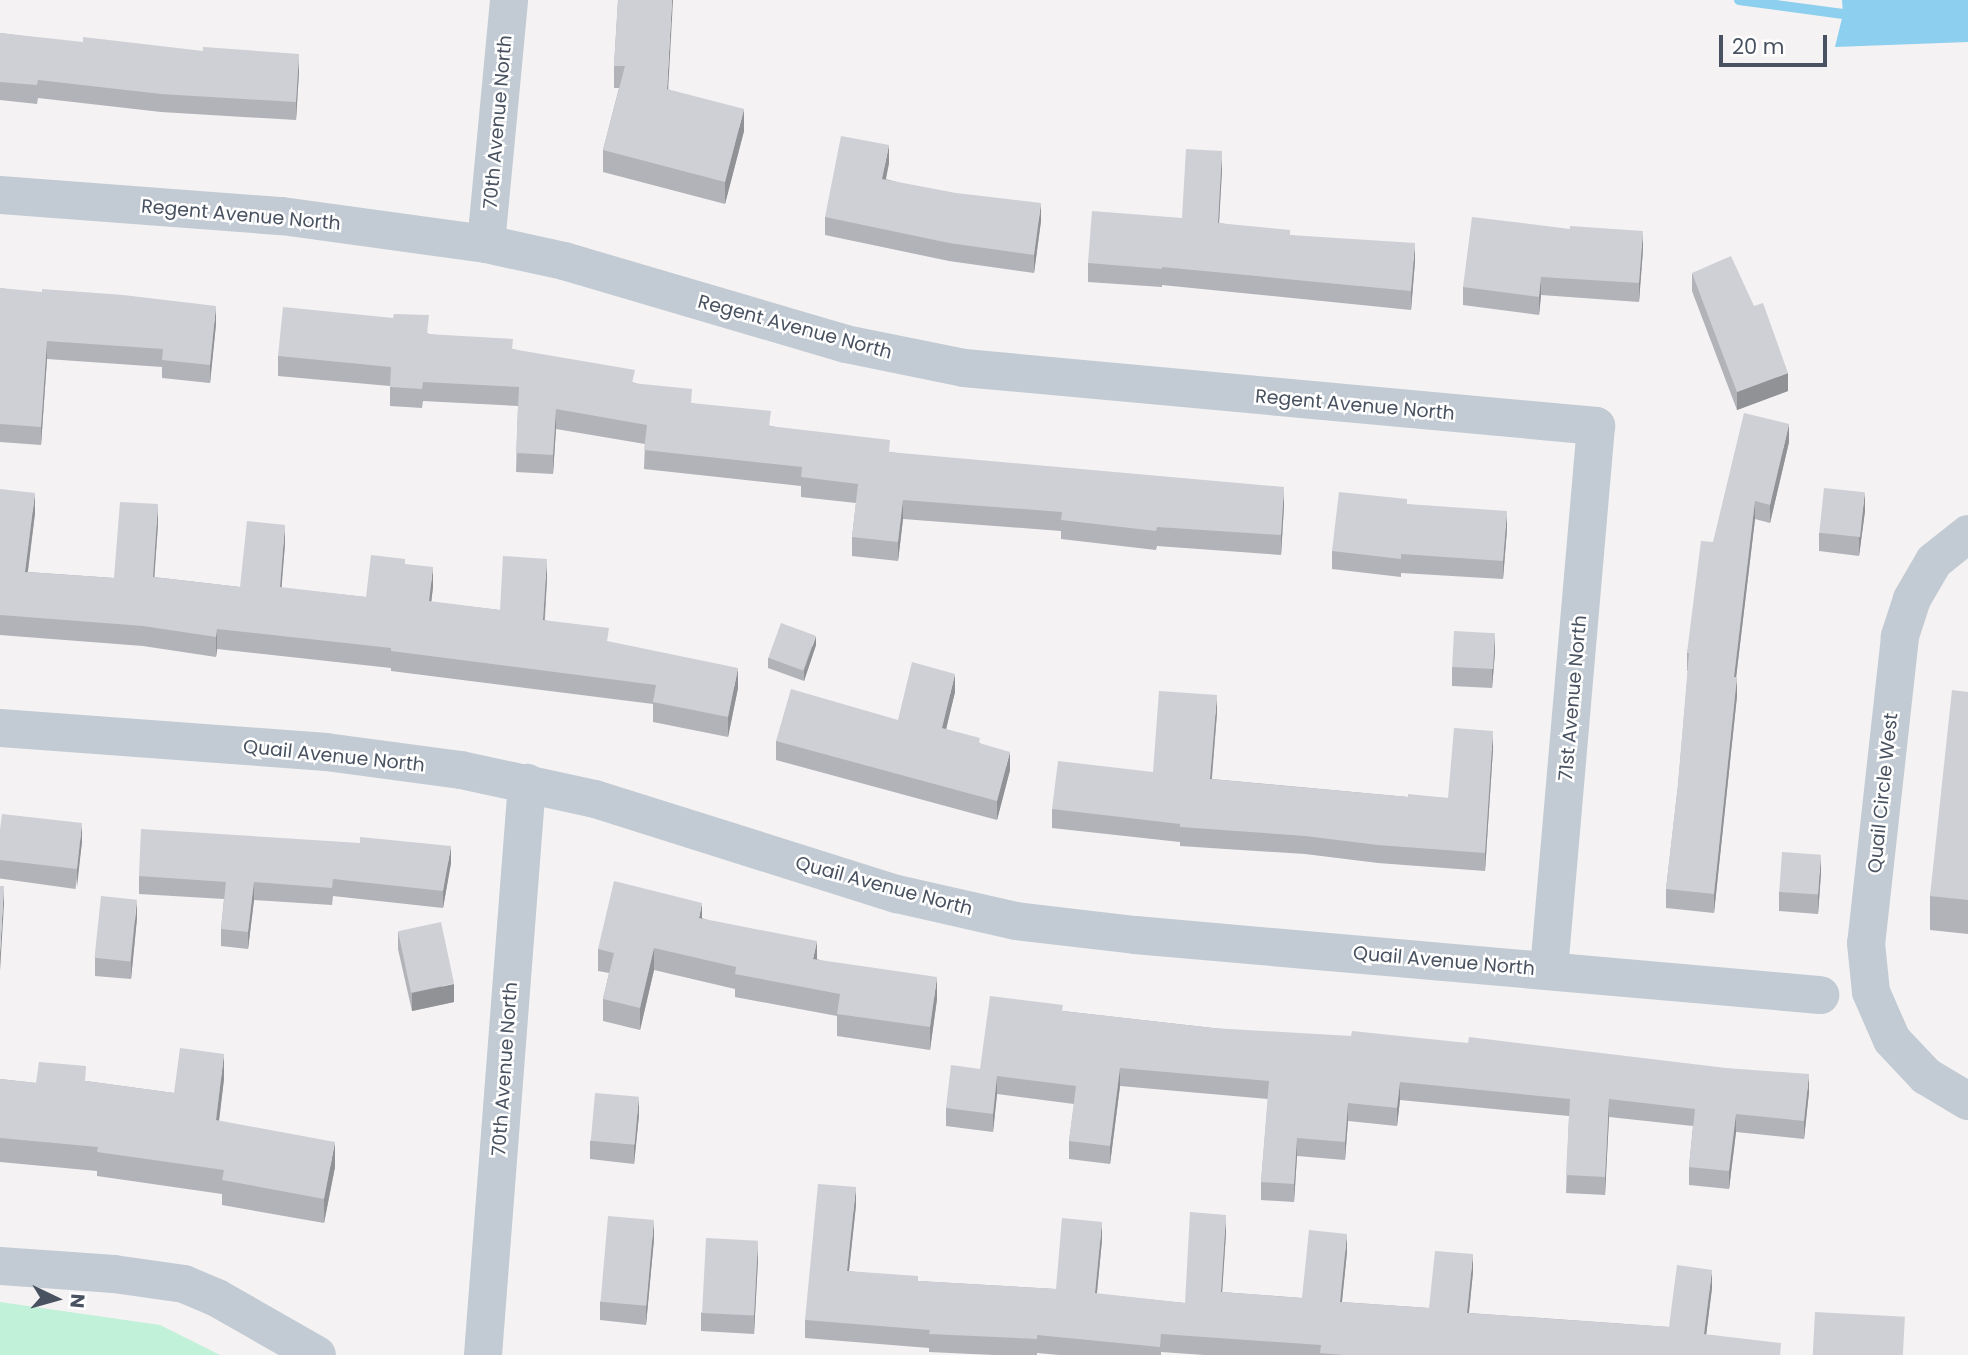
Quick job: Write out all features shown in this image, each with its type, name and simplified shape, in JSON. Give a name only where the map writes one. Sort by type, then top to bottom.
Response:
[{"type":"street","name":"70th Avenue North","points":[[486,244],[509,0]]},
{"type":"street","name":"Regent Avenue North","points":[[0,195],[282,216],[486,244],[564,261],[846,344],[964,368],[1596,426]]},
{"type":"street","name":"71st Avenue North","points":[[1549,970],[1596,426]]},
{"type":"street","name":"Quail Circle West","points":[[1968,534],[1934,561],[1912,599],[1900,637],[1866,943],[1871,992],[1892,1040],[1926,1076],[1968,1101]]},
{"type":"street","name":"Quail Avenue North","points":[[0,728],[326,752],[527,783],[595,799],[897,894],[1016,921],[1135,935],[1820,995]]},
{"type":"street","name":"70th Avenue North","points":[[483,1355],[527,783]]},
{"type":"street","points":[[0,1266],[114,1273],[184,1284],[217,1298],[317,1355]]},
{"type":"green space","points":[[0,1302],[160,1325],[220,1355],[0,1355]]},
{"type":"water","points":[[1842,0],[1968,0],[1968,42],[1835,47],[1843,14]]},
{"type":"building","points":[[618,0],[672,0],[667,89],[744,109],[725,182],[603,150],[625,66],[614,66]]},
{"type":"building","points":[[0,33],[83,42],[83,37],[203,51],[203,47],[299,54],[296,102],[161,94],[38,80],[37,85],[0,82]]},
{"type":"building","points":[[841,136],[889,145],[882,179],[956,193],[1041,203],[1034,255],[949,243],[825,217]]},
{"type":"building","points":[[1186,149],[1222,151],[1218,223],[1290,230],[1290,235],[1415,243],[1411,291],[1162,267],[1088,263],[1092,211],[1182,218]]},
{"type":"building","points":[[1472,217],[1570,229],[1570,226],[1643,231],[1639,283],[1541,277],[1539,297],[1463,287]]},
{"type":"building","points":[[1731,256],[1754,306],[1763,303],[1788,373],[1737,392],[1692,273]]},
{"type":"building","points":[[0,288],[123,295],[216,306],[210,365],[162,360],[163,349],[47,341],[41,427],[0,424]]},
{"type":"building","points":[[283,307],[393,318],[394,314],[429,315],[427,334],[513,339],[512,349],[635,370],[632,383],[692,389],[691,403],[771,411],[769,426],[890,440],[889,452],[1284,487],[1281,535],[1157,527],[1156,531],[1061,520],[1062,512],[903,500],[898,542],[852,537],[858,484],[801,477],[802,467],[644,450],[647,425],[556,409],[553,455],[516,453],[519,387],[423,382],[422,389],[390,387],[391,367],[278,356]]},
{"type":"building","points":[[1744,413],[1789,424],[1770,505],[1755,501],[1734,677],[1737,677],[1714,894],[1666,889],[1678,785],[1687,653],[1701,541],[1713,542]]},
{"type":"building","points":[[1824,488],[1865,492],[1860,537],[1819,533]]},
{"type":"building","points":[[0,489],[35,493],[25,572],[114,578],[120,502],[158,504],[153,577],[240,587],[247,521],[285,525],[280,587],[366,597],[371,555],[405,559],[405,564],[433,567],[429,601],[500,610],[503,556],[547,559],[543,620],[609,628],[607,641],[738,668],[728,717],[653,702],[656,685],[391,651],[391,648],[217,629],[216,637],[143,626],[0,615]]},
{"type":"building","points":[[1339,492],[1407,499],[1407,504],[1507,511],[1503,561],[1401,554],[1401,559],[1332,551]]},
{"type":"building","points":[[781,623],[816,636],[803,670],[768,658]]},
{"type":"building","points":[[1454,631],[1495,633],[1493,669],[1452,667]]},
{"type":"building","points":[[912,662],[955,674],[942,728],[980,738],[979,743],[1010,752],[997,801],[776,741],[791,689],[898,720]]},
{"type":"building","points":[[1952,690],[1968,692],[1968,900],[1930,896]]},
{"type":"building","points":[[1159,691],[1217,695],[1210,779],[1408,797],[1408,794],[1448,798],[1454,728],[1493,731],[1485,853],[1180,827],[1180,824],[1052,809],[1058,761],[1153,772]]},
{"type":"building","points":[[2,814],[82,823],[77,869],[0,860]]},
{"type":"building","points":[[141,829],[360,843],[360,837],[451,846],[443,891],[333,879],[332,888],[254,882],[248,932],[221,929],[226,882],[139,876]]},
{"type":"building","points":[[1782,852],[1821,855],[1818,895],[1779,892]]},
{"type":"building","points":[[614,881],[702,903],[699,918],[817,941],[813,959],[937,977],[930,1027],[837,1014],[840,994],[735,974],[736,967],[654,948],[640,1008],[603,999],[614,953],[598,949]]},
{"type":"building","points":[[0,886],[4,886],[0,953]]},
{"type":"building","points":[[101,896],[137,900],[130,961],[95,958]]},
{"type":"building","points":[[441,922],[454,984],[411,993],[398,931]]},
{"type":"building","points":[[990,996],[1063,1005],[1062,1011],[1213,1028],[1351,1036],[1352,1031],[1468,1043],[1469,1037],[1726,1068],[1809,1074],[1804,1121],[1736,1114],[1729,1171],[1689,1167],[1695,1109],[1609,1099],[1605,1177],[1566,1175],[1570,1099],[1400,1082],[1397,1108],[1348,1103],[1345,1142],[1297,1138],[1294,1184],[1261,1182],[1269,1081],[1120,1068],[1110,1146],[1069,1141],[1076,1086],[997,1076],[993,1114],[946,1108],[951,1065],[980,1069]]},
{"type":"building","points":[[180,1048],[224,1054],[216,1120],[335,1142],[324,1199],[222,1180],[224,1170],[97,1152],[98,1147],[0,1138],[0,1079],[36,1083],[39,1062],[86,1066],[85,1081],[174,1093]]},
{"type":"building","points":[[595,1093],[639,1097],[635,1145],[591,1141]]},
{"type":"building","points":[[818,1184],[856,1187],[847,1271],[918,1276],[918,1281],[1056,1289],[1062,1218],[1102,1222],[1095,1293],[1185,1303],[1190,1212],[1226,1215],[1221,1292],[1302,1298],[1309,1230],[1347,1234],[1340,1302],[1429,1308],[1435,1251],[1473,1254],[1467,1313],[1669,1327],[1677,1265],[1712,1270],[1704,1334],[1781,1343],[1780,1355],[1344,1355],[1320,1353],[1321,1345],[1161,1334],[1160,1347],[1037,1335],[1037,1339],[929,1334],[930,1330],[805,1320]]},
{"type":"building","points":[[608,1216],[654,1220],[646,1306],[601,1302]]},
{"type":"building","points":[[706,1238],[758,1241],[754,1316],[702,1313]]},
{"type":"building","points":[[1815,1312],[1905,1317],[1903,1355],[1813,1355]]},
{"type":"waterway","points":[[1739,0],[1843,14]]}]
